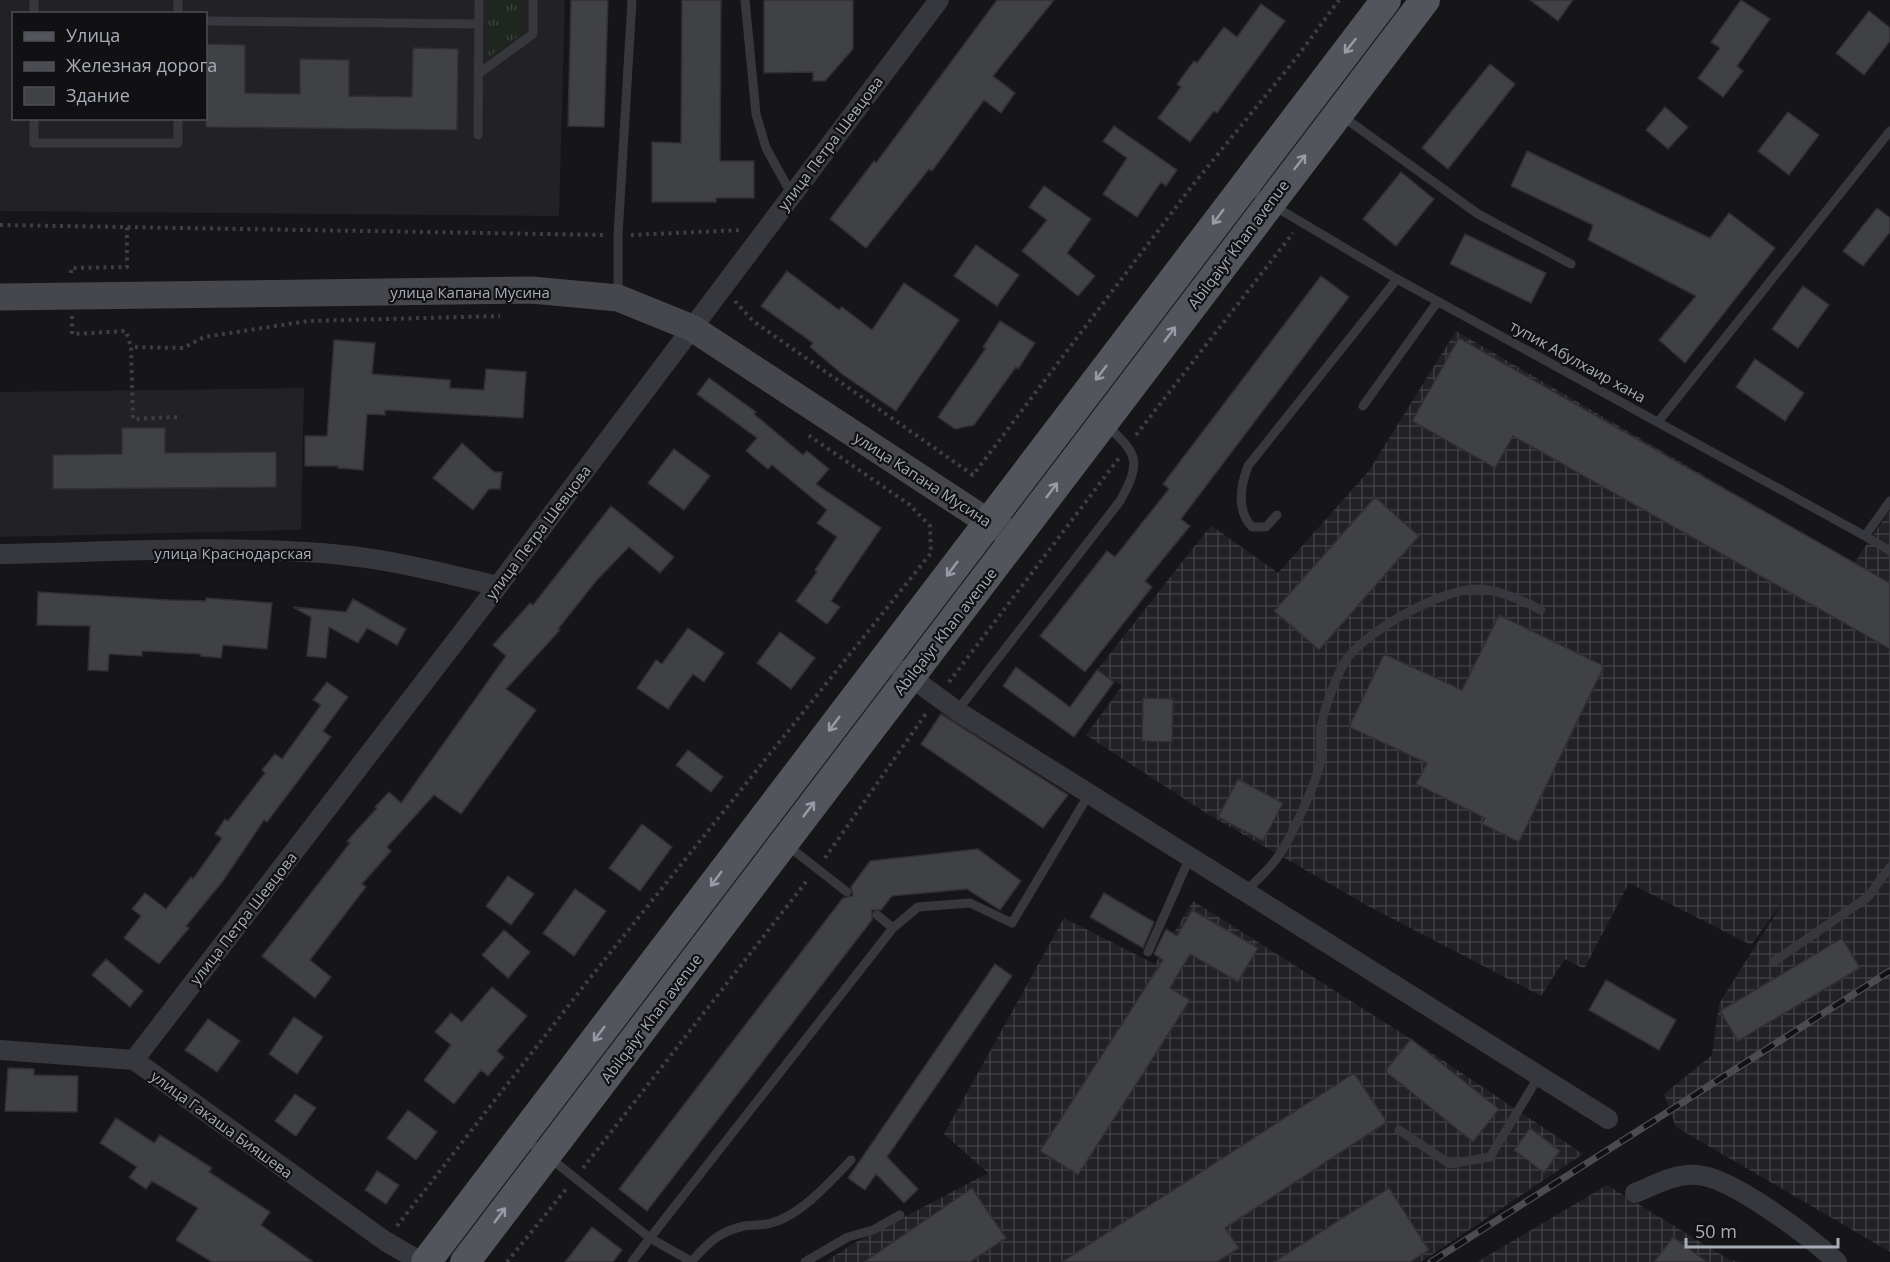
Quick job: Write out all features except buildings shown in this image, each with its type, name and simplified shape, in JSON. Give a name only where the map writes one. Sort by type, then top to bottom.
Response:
[{"type":"main road","name":"Abilqaiyr Khan avenue","points":[[426,1262],[1243,184],[1386,0]]},
{"type":"main road","name":"Abilqaiyr Khan avenue","points":[[465,1262],[1425,0]]},
{"type":"street","name":"улица Петра Шевцова","points":[[134,1060],[498,586],[939,0]]},
{"type":"street","name":"улица Капана Мусина","points":[[0,297],[532,290],[618,298],[692,328],[988,522],[1017,537]]},
{"type":"street","name":"улица Краснодарская","points":[[0,554],[283,550],[344,555],[438,572],[498,586]]},
{"type":"street","points":[[884,657],[957,711],[1608,1119]]},
{"type":"street","points":[[0,1050],[134,1060]]},
{"type":"street","name":"улица Гакаша Бияшева","points":[[134,1060],[385,1241],[421,1262]]},
{"type":"street","points":[[1635,1193],[1670,1178],[1696,1174],[1722,1181],[1808,1237],[1837,1262]]},
{"type":"lane","points":[[478,135],[479,0]]},
{"type":"lane","points":[[478,74],[533,34],[533,0]]},
{"type":"lane","points":[[618,298],[618,236],[633,0]]},
{"type":"lane","points":[[745,0],[756,114],[766,148],[792,195]]},
{"type":"lane","points":[[207,21],[479,24]]},
{"type":"lane","points":[[1338,113],[1478,214],[1571,264]]},
{"type":"lane","points":[[34,120],[34,143],[178,143],[178,120]]},
{"type":"lane","points":[[1658,422],[1890,131]]},
{"type":"lane","name":"тупик Абулхаир хана","points":[[1243,184],[1301,223],[1397,279],[1890,551]]},
{"type":"lane","points":[[1277,515],[1266,527],[1252,527],[1243,517],[1241,495],[1248,466],[1397,279]]},
{"type":"lane","points":[[1363,406],[1438,301]]},
{"type":"lane","points":[[957,711],[1120,501],[1131,480],[1135,461],[1129,444],[1103,422]]},
{"type":"lane","points":[[1865,536],[1890,501]]},
{"type":"lane","points":[[1245,892],[1275,861],[1311,790],[1320,762],[1321,728],[1332,687],[1346,660],[1354,652],[1369,638],[1407,614],[1454,594],[1476,589],[1521,599],[1541,610]]},
{"type":"lane","points":[[632,1262],[893,928],[918,907],[970,903],[1012,923],[1089,794]]},
{"type":"lane","points":[[784,842],[847,892]]},
{"type":"lane","points":[[1148,952],[1190,857]]},
{"type":"lane","points":[[1773,962],[1868,897],[1890,867]]},
{"type":"lane","points":[[877,915],[893,928]]},
{"type":"lane","points":[[1399,1130],[1450,1164],[1490,1157],[1539,1076]]},
{"type":"lane","points":[[522,1136],[650,1238],[691,1262],[714,1236],[745,1226],[773,1223],[792,1212],[821,1192],[851,1160]]},
{"type":"lane","points":[[805,1262],[848,1237],[873,1230],[900,1215]]},
{"type":"path","points":[[723,286],[753,321],[973,475],[1192,186],[1297,57],[1339,0]]},
{"type":"path","points":[[507,1262],[817,868],[938,697],[1129,444],[1301,223]]},
{"type":"path","points":[[0,225],[618,236],[765,229]]},
{"type":"path","points":[[177,417],[133,419],[131,347],[183,348],[204,337],[308,321],[506,316]]},
{"type":"path","points":[[385,1241],[590,978],[931,553],[930,526],[910,505],[800,429]]},
{"type":"shaded area","points":[[0,0],[565,0],[559,216],[0,211]]},
{"type":"shaded area","points":[[1456,331],[1854,563],[1890,510],[1890,1252],[1676,1127],[1664,1094],[1712,1055],[1719,1004],[1784,900],[1751,945],[1629,883],[1584,969],[1565,959],[1541,996],[1370,907],[1209,815],[1086,735],[1122,686],[1097,670],[1205,533],[1212,526],[1278,573],[1368,472]]},
{"type":"shaded area","points":[[304,388],[301,530],[0,537],[0,392]]},
{"type":"shaded area","points":[[1193,901],[1411,1039],[1583,1154],[1421,1262],[825,1262],[851,1245],[988,1173],[944,1134],[1064,918],[1155,964]]},
{"type":"shaded area","points":[[1607,1185],[1730,1260],[1743,1262],[1477,1262]]},
{"type":"green space","points":[[487,0],[524,0],[524,32],[487,58]]},
{"type":"railway","points":[[1431,1262],[1890,971]]}]
